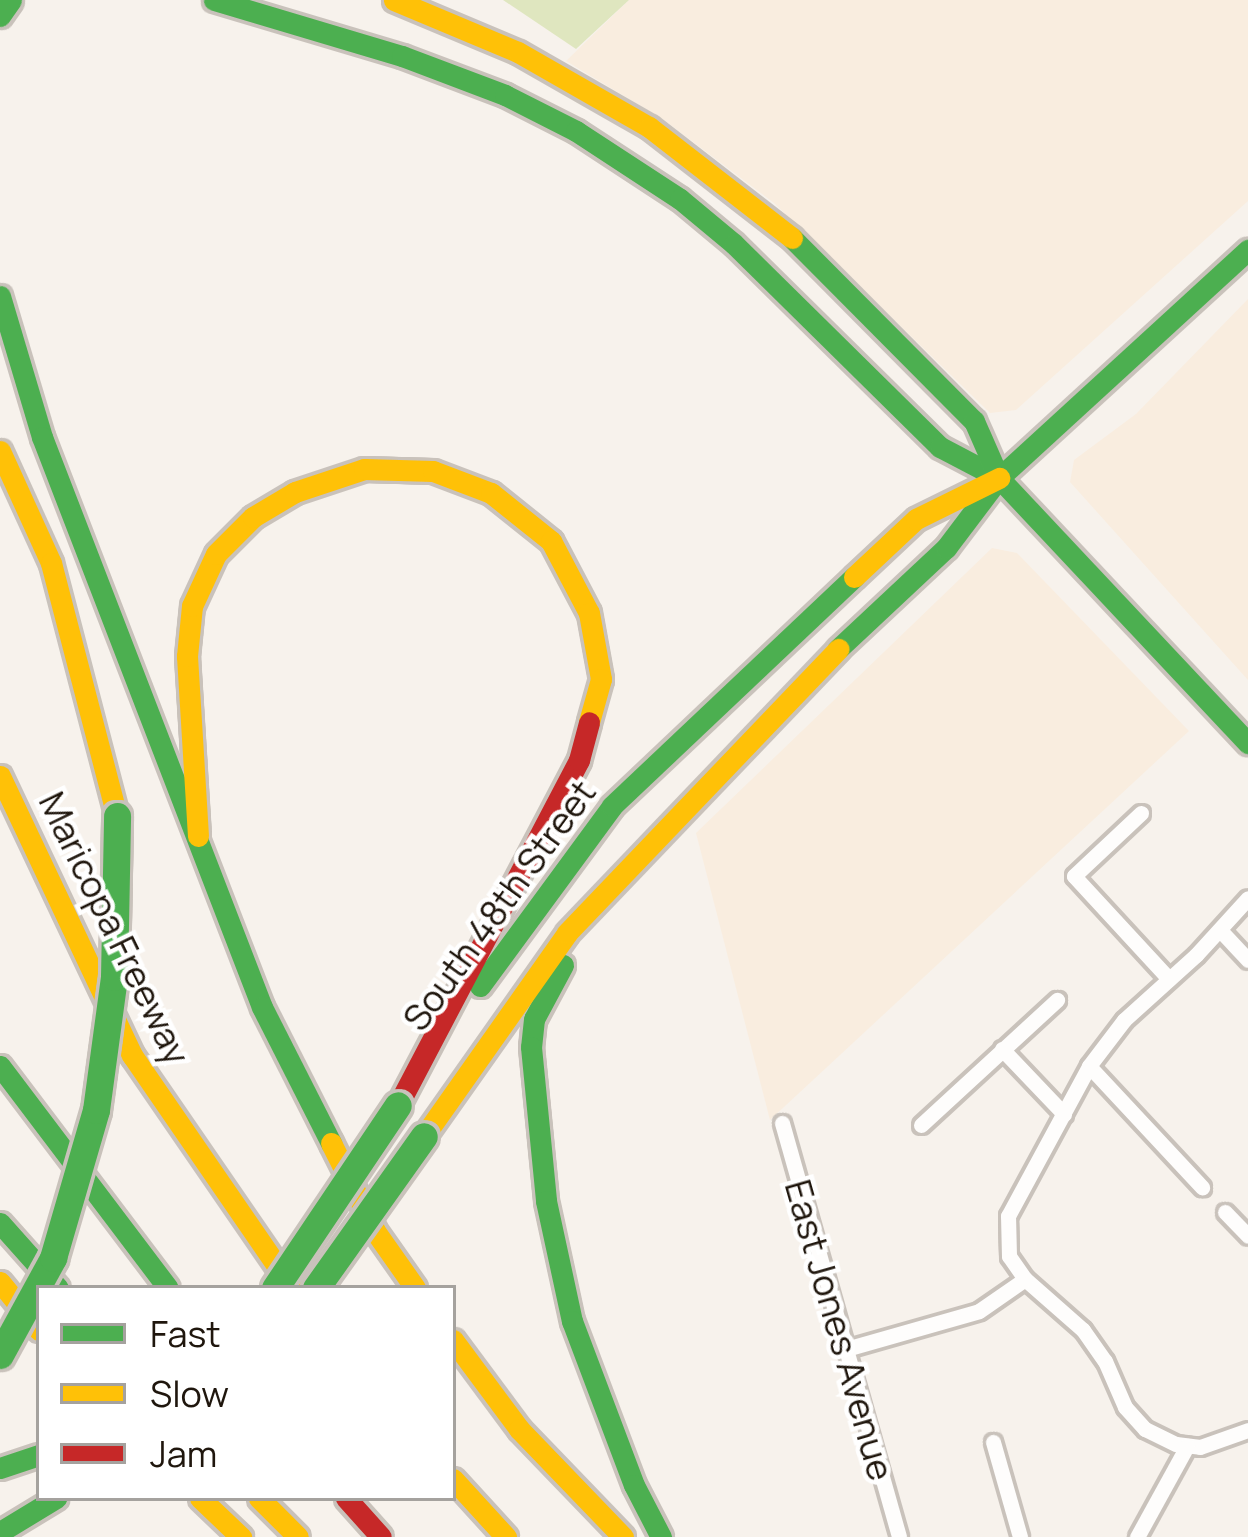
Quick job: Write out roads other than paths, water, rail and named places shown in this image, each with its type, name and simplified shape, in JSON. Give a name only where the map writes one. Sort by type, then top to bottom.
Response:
[{"type":"main road","points":[[0,16],[11,0]]},
{"type":"main road","points":[[214,0],[402,56],[505,95],[576,131],[680,199],[734,244],[940,447],[999,478],[1248,743]]},
{"type":"main road","points":[[394,0],[556,72],[649,127],[736,189],[816,259],[974,421],[999,478]]},
{"type":"main road","name":"South 48th Street","points":[[318,1285],[567,933],[838,650],[946,548],[999,478],[1248,250]]},
{"type":"main road","points":[[0,296],[42,436],[262,1007],[375,1231],[413,1285]]},
{"type":"main road","points":[[0,451],[51,563],[117,816],[114,977],[96,1110],[53,1258],[38,1285]]},
{"type":"main road","points":[[198,836],[187,656],[192,606],[215,554],[253,518],[295,492],[364,469],[433,471],[491,493],[551,542],[589,613],[601,679],[579,760],[398,1105]]},
{"type":"main road","name":"South 48th Street","points":[[276,1285],[536,904],[612,806],[916,519],[999,478]]},
{"type":"main road","name":"Maricopa Freeway","points":[[0,776],[132,1055],[290,1285]]},
{"type":"main road","points":[[567,933],[568,956],[534,1019],[531,1047],[546,1202],[572,1322],[634,1485],[661,1537]]},
{"type":"main road","points":[[0,1066],[166,1285]]},
{"type":"main road","points":[[0,1223],[55,1285]]},
{"type":"main road","points":[[0,1282],[36,1326]]},
{"type":"main road","points":[[0,1355],[36,1289]]},
{"type":"main road","points":[[456,1344],[519,1429],[623,1537]]},
{"type":"main road","points":[[0,1468],[36,1456]]},
{"type":"main road","points":[[456,1482],[506,1537]]},
{"type":"main road","points":[[0,1532],[51,1501]]},
{"type":"main road","points":[[203,1501],[241,1537]]},
{"type":"main road","points":[[262,1501],[298,1537]]},
{"type":"main road","points":[[349,1501],[381,1537]]},
{"type":"street","points":[[1141,813],[1074,875],[1169,979]]},
{"type":"street","points":[[1248,898],[1124,1020],[1089,1066],[1008,1216],[1007,1247],[1025,1279],[1083,1330],[1138,1423],[1187,1446],[1226,1442],[1248,1430]]},
{"type":"street","points":[[1220,930],[1248,960]]},
{"type":"street","points":[[921,1125],[1057,1000]]},
{"type":"street","points":[[1002,1049],[1064,1114]]},
{"type":"street","points":[[1089,1066],[1202,1187]]},
{"type":"street","name":"East Jones Avenue","points":[[782,1124],[899,1537]]},
{"type":"street","points":[[1225,1212],[1248,1236]]},
{"type":"street","points":[[846,1349],[979,1311],[1025,1279]]},
{"type":"street","points":[[993,1442],[1020,1537]]},
{"type":"street","points":[[1137,1537],[1187,1446]]}]
